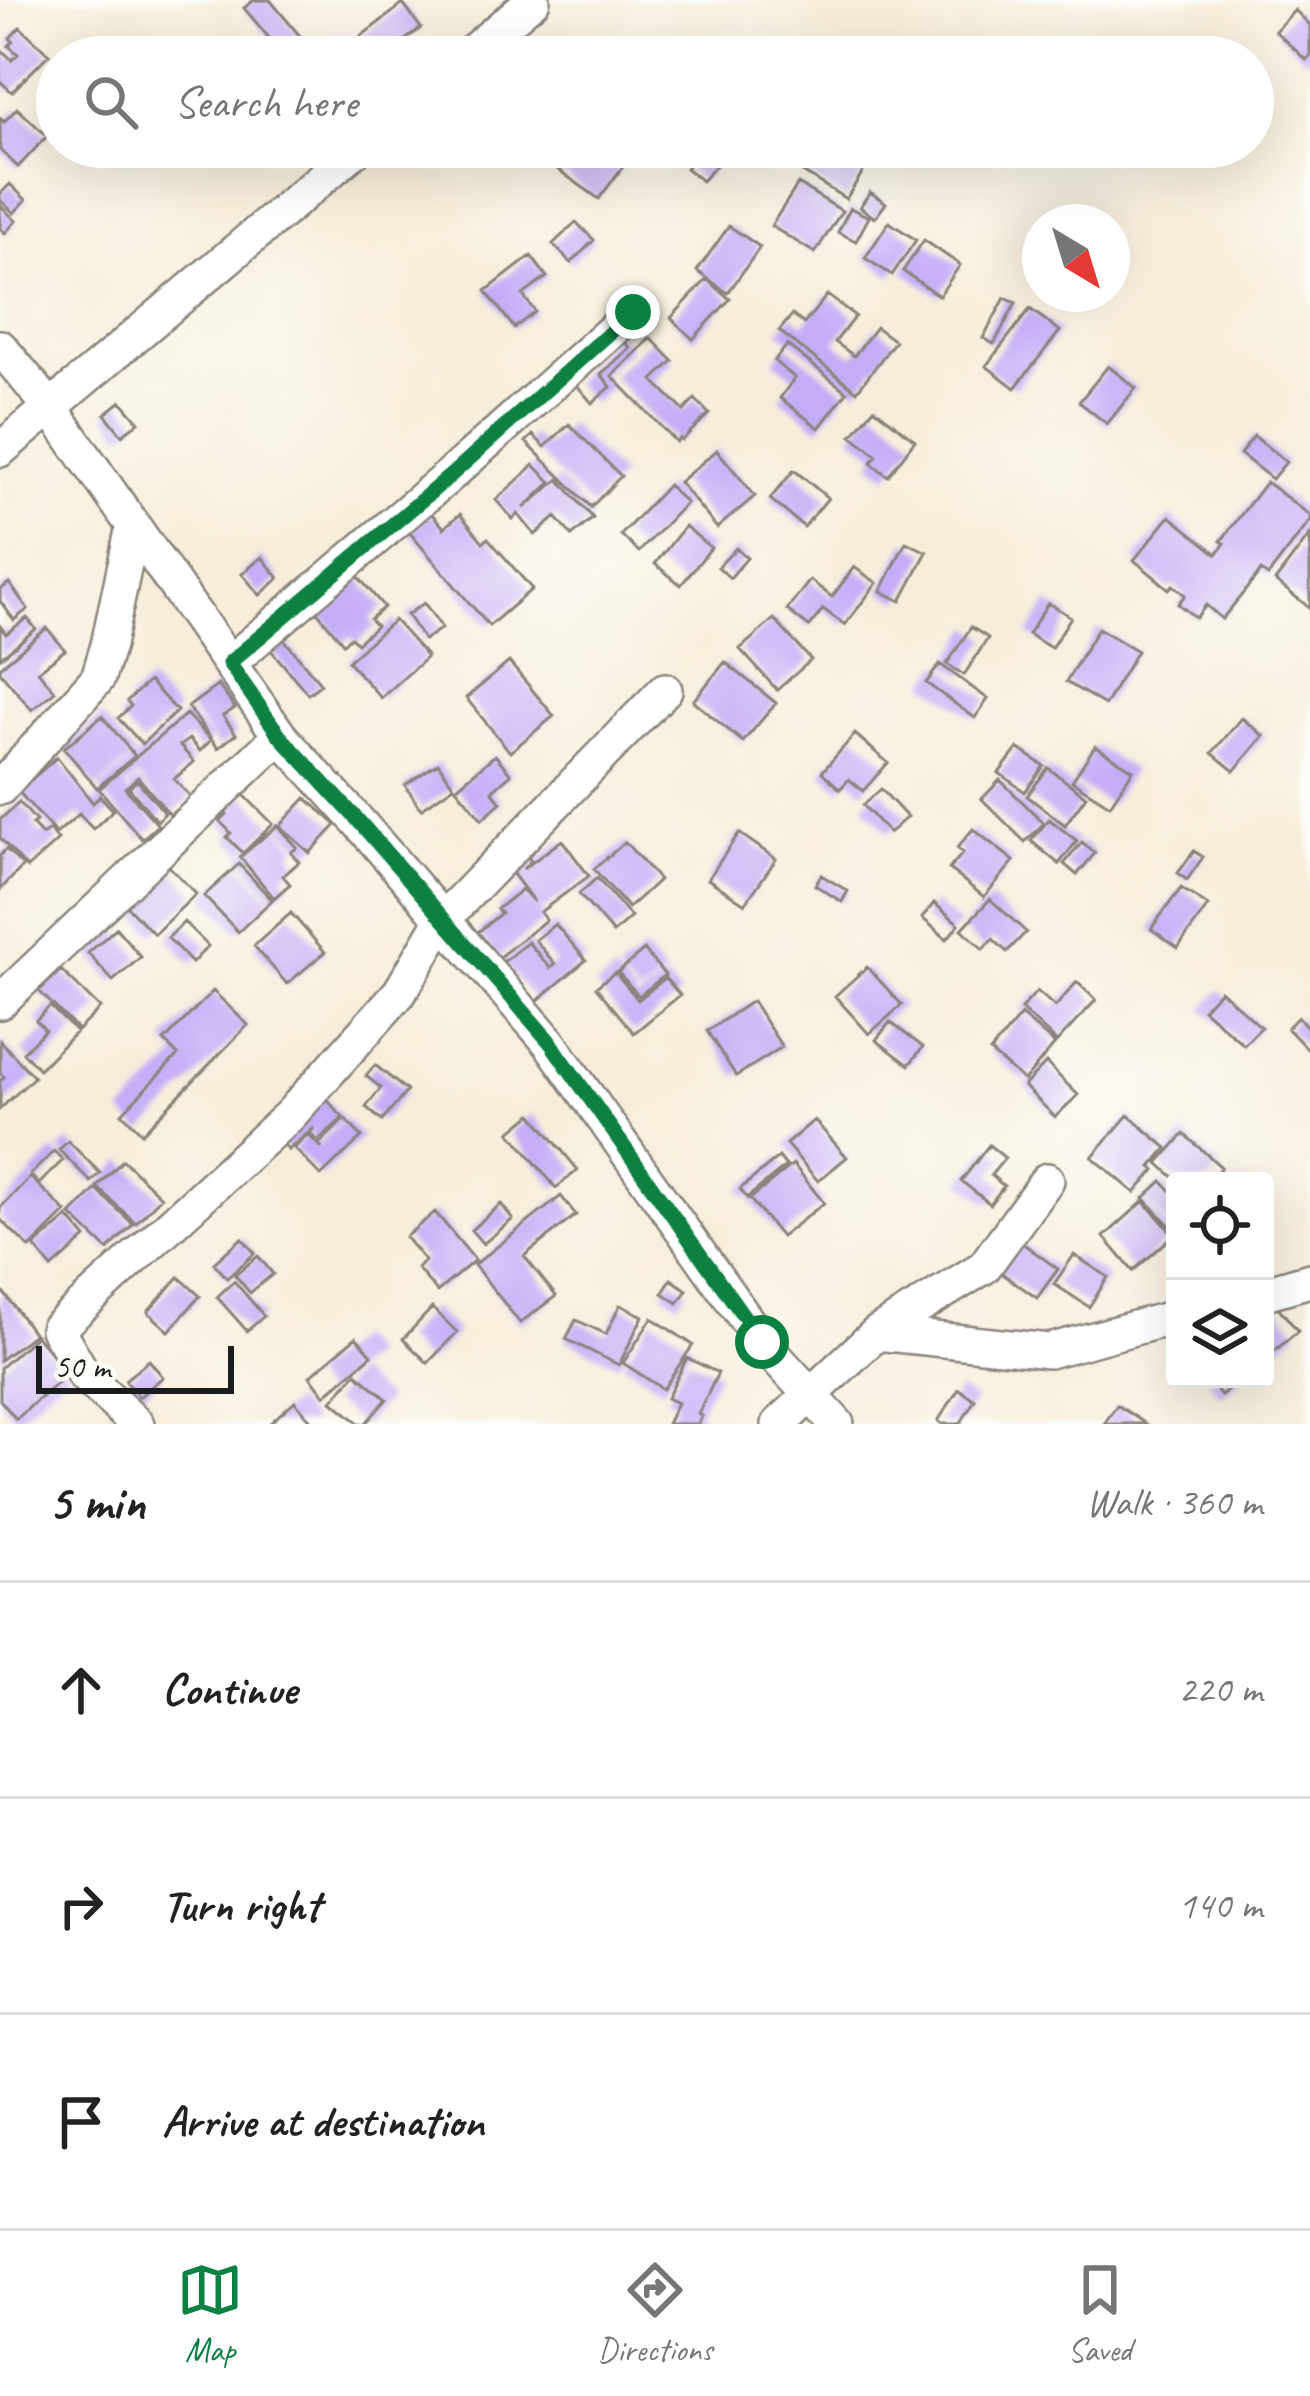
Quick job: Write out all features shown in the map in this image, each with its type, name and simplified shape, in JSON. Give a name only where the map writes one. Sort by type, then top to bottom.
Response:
[{"type":"street","points":[[491,36],[533,0]]},
{"type":"street","points":[[0,450],[334,168]]},
{"type":"street","points":[[229,663],[450,476],[633,312]]},
{"type":"street","points":[[0,347],[51,408],[280,736],[550,1042],[762,1342],[837,1424]]},
{"type":"street","points":[[0,788],[98,678],[134,526]]},
{"type":"street","points":[[137,1424],[84,1375],[57,1329],[290,1115],[400,992],[443,919],[664,689]]},
{"type":"street","points":[[0,1002],[280,736]]},
{"type":"street","points":[[779,1424],[877,1333],[984,1267],[1048,1180]]},
{"type":"street","points":[[1274,1290],[1310,1280]]},
{"type":"street","points":[[877,1333],[1049,1351],[1166,1319]]},
{"type":"building","points":[[254,0],[270,0],[300,36],[267,36],[244,8]]},
{"type":"building","points":[[403,4],[421,28],[411,36],[361,36]]},
{"type":"building","points":[[1295,10],[1310,25],[1306,60],[1275,31]]},
{"type":"building","points":[[20,27],[36,42],[36,67],[12,92],[0,81],[0,48],[12,60],[18,54],[9,46]]},
{"type":"building","points":[[17,108],[36,126],[36,148],[18,167],[0,150],[0,118],[4,122]]},
{"type":"building","points":[[558,168],[622,168],[599,199]]},
{"type":"building","points":[[686,168],[714,168],[702,181]]},
{"type":"building","points":[[796,168],[865,168],[846,199]]},
{"type":"building","points":[[10,184],[26,200],[14,213],[0,200]]},
{"type":"building","points":[[798,184],[842,211],[815,253],[771,226]]},
{"type":"building","points":[[870,192],[886,203],[875,218],[860,207]]},
{"type":"building","points":[[0,205],[16,221],[5,233],[0,228]]},
{"type":"building","points":[[850,208],[869,217],[856,241],[838,232]]},
{"type":"building","points":[[576,222],[594,240],[571,263],[553,244]]},
{"type":"building","points":[[889,222],[916,240],[892,275],[865,258]]},
{"type":"building","points":[[729,226],[760,247],[728,293],[697,271]]},
{"type":"building","points":[[924,240],[960,265],[939,296],[903,271]]},
{"type":"building","points":[[531,256],[547,277],[523,295],[535,312],[514,328],[486,291]]},
{"type":"building","points":[[707,279],[730,299],[693,339],[671,318]]},
{"type":"building","points":[[827,295],[855,316],[835,342],[854,356],[876,327],[895,341],[857,391],[779,331],[792,315],[804,324]]},
{"type":"building","points":[[1005,298],[1016,303],[994,344],[983,338]]},
{"type":"building","points":[[1028,312],[1060,331],[1015,388],[986,366]]},
{"type":"building","points":[[616,331],[630,348],[601,374],[611,387],[592,403],[574,382]]},
{"type":"building","points":[[651,338],[673,361],[653,380],[684,411],[695,399],[709,414],[676,442],[612,376]]},
{"type":"building","points":[[787,345],[847,392],[819,428],[780,398],[795,378],[774,361]]},
{"type":"building","points":[[1108,366],[1136,388],[1107,424],[1079,402]]},
{"type":"building","points":[[121,401],[139,422],[122,435],[105,414]]},
{"type":"building","points":[[874,408],[915,440],[888,476],[871,463],[877,455],[852,436]]},
{"type":"building","points":[[569,424],[621,476],[591,507],[526,442],[533,435],[545,447]]},
{"type":"building","points":[[1254,436],[1286,462],[1272,479],[1240,454]]},
{"type":"building","points":[[717,450],[755,496],[717,528],[679,482]]},
{"type":"building","points":[[534,465],[551,482],[524,508],[559,479],[593,518],[572,536],[556,517],[535,535],[518,514],[513,519],[496,500]]},
{"type":"building","points":[[794,470],[828,498],[804,527],[770,499]]},
{"type":"building","points":[[1266,482],[1310,515],[1310,521],[1268,576],[1261,571],[1222,619],[1206,605],[1196,618],[1178,604],[1185,595],[1173,585],[1169,589],[1134,560],[1170,516],[1217,554],[1225,543],[1221,541]]},
{"type":"building","points":[[668,485],[686,503],[639,552],[621,535]]},
{"type":"building","points":[[431,513],[444,528],[460,514],[532,589],[489,626],[409,532]]},
{"type":"building","points":[[685,526],[711,548],[681,585],[655,564]]},
{"type":"building","points":[[1310,535],[1310,608],[1275,581]]},
{"type":"building","points":[[906,542],[927,552],[901,601],[881,591]]},
{"type":"building","points":[[736,548],[747,558],[730,578],[718,567]]},
{"type":"building","points":[[262,557],[279,578],[260,595],[242,574]]},
{"type":"building","points":[[854,567],[877,583],[845,625],[823,609],[809,627],[787,610],[810,580],[832,597]]},
{"type":"building","points":[[355,573],[384,607],[370,619],[376,626],[357,643],[351,637],[343,643],[314,608]]},
{"type":"building","points":[[9,583],[28,609],[14,620],[0,601],[0,590]]},
{"type":"building","points":[[424,603],[442,628],[424,640],[407,615]]},
{"type":"building","points":[[1048,603],[1071,617],[1051,648],[1028,634]]},
{"type":"building","points":[[27,618],[36,629],[0,658],[0,626],[6,634]]},
{"type":"building","points":[[774,619],[811,660],[777,690],[740,649]]},
{"type":"building","points":[[394,620],[427,657],[381,698],[348,661]]},
{"type":"building","points":[[971,627],[988,638],[964,675],[947,664]]},
{"type":"building","points":[[47,628],[65,650],[38,671],[55,691],[32,710],[0,667]]},
{"type":"building","points":[[1098,628],[1137,651],[1105,705],[1066,682]]},
{"type":"building","points":[[283,638],[321,684],[308,694],[270,649]]},
{"type":"building","points":[[509,662],[554,716],[510,752],[466,698]]},
{"type":"building","points":[[725,662],[776,703],[743,742],[693,701]]},
{"type":"building","points":[[940,664],[988,699],[975,718],[926,683]]},
{"type":"building","points":[[149,681],[177,711],[142,744],[118,718],[131,706],[127,701]]},
{"type":"building","points":[[218,685],[235,708],[223,716],[236,734],[218,748],[188,707]]},
{"type":"building","points":[[186,714],[211,740],[200,751],[189,739],[180,746],[194,762],[174,779],[191,798],[170,815],[138,777],[125,788],[158,825],[142,839],[99,789]]},
{"type":"building","points":[[102,716],[135,756],[97,788],[64,748]]},
{"type":"building","points":[[1242,718],[1264,736],[1234,771],[1212,753]]},
{"type":"building","points":[[855,734],[888,763],[863,791],[849,779],[840,789],[822,772]]},
{"type":"building","points":[[1095,746],[1133,770],[1110,805],[1072,781]]},
{"type":"building","points":[[1018,748],[1044,766],[1025,792],[999,773]]},
{"type":"building","points":[[495,755],[511,774],[492,791],[501,802],[482,819],[456,788]]},
{"type":"building","points":[[57,757],[93,803],[100,796],[113,810],[93,829],[79,814],[56,834],[18,791]]},
{"type":"building","points":[[438,763],[454,786],[421,809],[405,785]]},
{"type":"building","points":[[1048,768],[1086,796],[1065,825],[1027,796]]},
{"type":"building","points":[[137,780],[165,813],[157,821],[129,788]]},
{"type":"building","points":[[1000,780],[1044,823],[1025,842],[982,799]]},
{"type":"building","points":[[881,789],[907,817],[889,833],[863,805]]},
{"type":"building","points":[[240,791],[273,824],[243,853],[227,837],[231,833],[220,821],[227,814],[221,809]]},
{"type":"building","points":[[306,798],[336,825],[310,853],[280,826]]},
{"type":"building","points":[[19,802],[42,835],[49,830],[58,840],[27,868],[0,838],[0,820]]},
{"type":"building","points":[[1049,819],[1077,841],[1059,864],[1031,841]]},
{"type":"building","points":[[278,825],[297,848],[291,852],[299,862],[283,876],[290,884],[274,898],[240,857]]},
{"type":"building","points":[[973,829],[1014,861],[984,897],[949,869],[963,853],[957,848]]},
{"type":"building","points":[[739,833],[776,859],[745,904],[708,879]]},
{"type":"building","points":[[562,840],[589,876],[540,912],[546,920],[498,958],[478,932],[522,889],[534,902],[507,866],[524,852],[531,861],[523,869]]},
{"type":"building","points":[[625,842],[659,880],[628,908],[594,869]]},
{"type":"building","points":[[1082,842],[1095,853],[1077,875],[1064,864]]},
{"type":"building","points":[[6,849],[23,866],[0,890],[0,855]]},
{"type":"building","points":[[1194,851],[1203,857],[1187,880],[1178,873]]},
{"type":"building","points":[[160,857],[196,894],[154,934],[118,897]]},
{"type":"building","points":[[239,864],[272,900],[238,932],[204,896]]},
{"type":"building","points":[[821,875],[848,891],[842,902],[815,885]]},
{"type":"building","points":[[597,878],[631,917],[613,933],[579,894]]},
{"type":"building","points":[[1181,888],[1208,906],[1178,948],[1151,929]]},
{"type":"building","points":[[990,899],[1026,932],[1007,952],[993,939],[983,949],[962,929]]},
{"type":"building","points":[[934,903],[959,924],[947,939],[922,918]]},
{"type":"building","points":[[291,913],[325,952],[287,984],[254,946]]},
{"type":"building","points":[[184,922],[208,946],[192,963],[168,938]]},
{"type":"building","points":[[555,924],[586,960],[536,1002],[503,962],[528,942],[550,968],[555,964],[535,940]]},
{"type":"building","points":[[116,928],[141,957],[113,981],[88,953]]},
{"type":"building","points":[[644,950],[665,975],[639,996],[618,972]]},
{"type":"building","points":[[867,967],[902,1005],[869,1034],[835,996]]},
{"type":"building","points":[[61,970],[100,1008],[78,1030],[39,991]]},
{"type":"building","points":[[615,972],[638,1000],[665,978],[680,995],[634,1033],[596,987]]},
{"type":"building","points":[[1077,982],[1096,1000],[1057,1042],[1021,1009],[1037,991],[1055,1007]]},
{"type":"building","points":[[1220,990],[1261,1027],[1244,1045],[1203,1009]]},
{"type":"building","points":[[213,991],[248,1025],[142,1133],[122,1113],[178,1055],[164,1041]]},
{"type":"building","points":[[752,1001],[782,1047],[736,1076],[707,1031]]},
{"type":"building","points":[[50,1006],[76,1032],[39,1069],[23,1052],[45,1030],[36,1020]]},
{"type":"building","points":[[1021,1015],[1055,1044],[1024,1081],[990,1052]]},
{"type":"building","points":[[1298,1017],[1310,1030],[1310,1052],[1287,1028]]},
{"type":"building","points":[[890,1022],[923,1047],[909,1065],[876,1040]]},
{"type":"building","points":[[0,1041],[34,1077],[0,1109],[4,1077]]},
{"type":"building","points":[[1046,1063],[1078,1095],[1055,1117],[1024,1086]]},
{"type":"building","points":[[375,1065],[407,1091],[382,1121],[366,1107],[381,1088],[366,1076]]},
{"type":"building","points":[[324,1096],[343,1118],[317,1141],[310,1133],[314,1128],[288,1150],[277,1136]]},
{"type":"building","points":[[532,1114],[578,1170],[556,1188],[510,1132]]},
{"type":"building","points":[[1128,1115],[1167,1148],[1135,1193],[1092,1157]]},
{"type":"building","points":[[345,1119],[362,1137],[321,1176],[294,1148],[308,1135],[322,1148],[319,1144]]},
{"type":"building","points":[[814,1120],[847,1157],[818,1181],[786,1144]]},
{"type":"building","points":[[1184,1134],[1221,1167],[1217,1172],[1168,1172],[1158,1163]]},
{"type":"building","points":[[68,1141],[100,1173],[91,1182],[59,1150]]},
{"type":"building","points":[[989,1145],[1005,1158],[991,1175],[1004,1186],[990,1204],[961,1181]]},
{"type":"building","points":[[54,1151],[63,1160],[39,1184],[30,1175]]},
{"type":"building","points":[[779,1157],[786,1166],[747,1198],[740,1189]]},
{"type":"building","points":[[123,1160],[161,1197],[136,1223],[97,1187]]},
{"type":"building","points":[[793,1164],[824,1203],[781,1237],[750,1199]]},
{"type":"building","points":[[30,1177],[66,1212],[30,1248],[0,1219],[0,1208]]},
{"type":"building","points":[[1162,1181],[1166,1221],[1144,1198]]},
{"type":"building","points":[[96,1189],[133,1224],[108,1250],[71,1215]]},
{"type":"building","points":[[561,1196],[576,1215],[524,1256],[556,1296],[520,1323],[474,1265]]},
{"type":"building","points":[[1144,1201],[1166,1226],[1166,1242],[1133,1271],[1104,1237]]},
{"type":"building","points":[[501,1204],[513,1219],[483,1244],[471,1230]]},
{"type":"building","points":[[435,1212],[475,1260],[437,1292],[417,1268],[425,1261],[405,1237]]},
{"type":"building","points":[[68,1217],[86,1238],[52,1268],[34,1246]]},
{"type":"building","points":[[242,1238],[255,1253],[227,1278],[214,1263]]},
{"type":"building","points":[[1018,1240],[1058,1269],[1037,1298],[997,1270]]},
{"type":"building","points":[[1074,1255],[1108,1277],[1089,1307],[1054,1284]]},
{"type":"building","points":[[258,1256],[273,1274],[250,1293],[235,1275]]},
{"type":"building","points":[[179,1277],[200,1296],[169,1331],[148,1312]]},
{"type":"building","points":[[671,1279],[687,1290],[678,1303],[663,1293]]},
{"type":"building","points":[[234,1281],[264,1316],[247,1331],[217,1297]]},
{"type":"building","points":[[4,1293],[34,1334],[0,1360],[0,1296]]},
{"type":"building","points":[[620,1305],[643,1316],[619,1365],[566,1339],[576,1320],[606,1334]]},
{"type":"building","points":[[1277,1306],[1298,1331],[1274,1351]]},
{"type":"building","points":[[432,1308],[457,1332],[428,1363],[403,1339]]},
{"type":"building","points":[[652,1318],[693,1345],[663,1389],[623,1363]]},
{"type":"building","points":[[36,1336],[68,1373],[16,1419],[0,1400],[0,1368]]},
{"type":"building","points":[[356,1337],[372,1355],[325,1395],[310,1376]]},
{"type":"building","points":[[687,1358],[718,1373],[698,1414],[702,1416],[698,1424],[667,1424],[677,1403],[667,1398]]},
{"type":"building","points":[[149,1360],[163,1377],[139,1397],[125,1380]]},
{"type":"building","points":[[356,1373],[387,1399],[365,1424],[332,1401]]},
{"type":"building","points":[[959,1389],[975,1400],[960,1424],[942,1424],[938,1421]]},
{"type":"building","points":[[295,1401],[312,1422],[269,1424]]},
{"type":"building","points":[[1117,1405],[1146,1424],[1104,1424]]},
{"type":"route","points":[[633,312],[450,476],[229,663],[280,736],[550,1042],[762,1342]]}]
